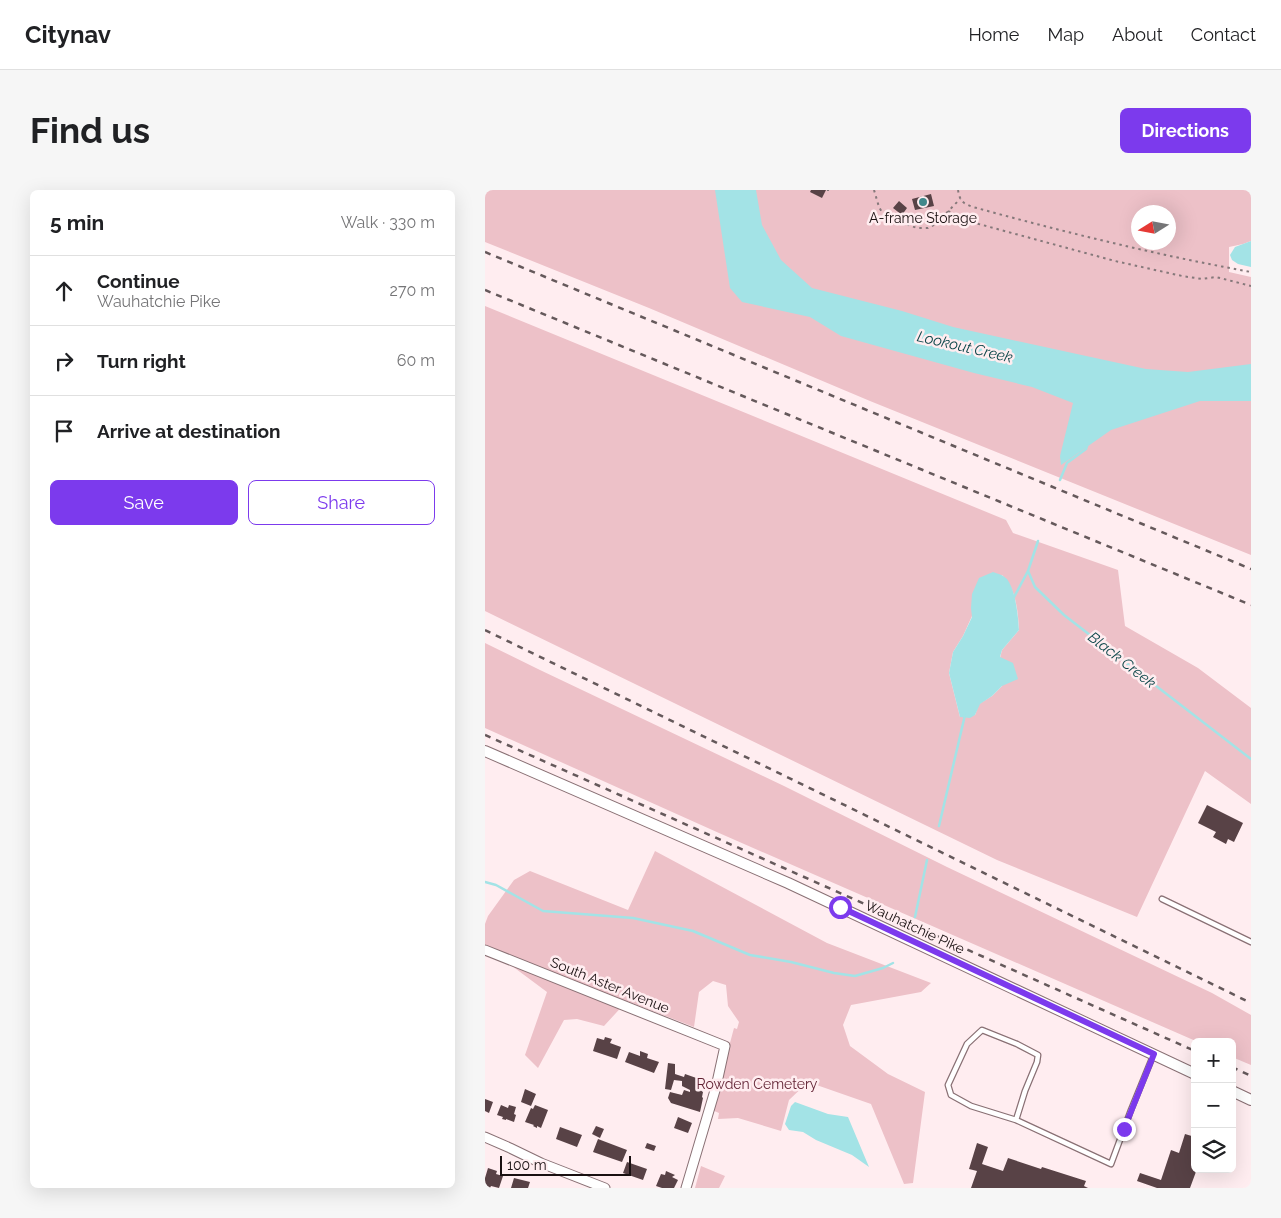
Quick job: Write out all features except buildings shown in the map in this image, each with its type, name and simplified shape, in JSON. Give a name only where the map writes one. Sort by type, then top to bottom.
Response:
[{"type":"street","name":"Wauhatchie Pike","points":[[485,751],[788,883],[1191,1072]]},
{"type":"street","name":"South Aster Avenue","points":[[485,950],[725,1046],[714,1096],[686,1188]]},
{"type":"street","points":[[1236,1093],[1251,1100]]},
{"type":"street","points":[[485,1137],[541,1163],[605,1188]]},
{"type":"lane","points":[[1162,899],[1251,942]]},
{"type":"lane","points":[[1016,1120],[1038,1055],[982,1030],[967,1044],[948,1085],[951,1095],[971,1106],[1016,1120],[1111,1164],[1154,1054]]},
{"type":"path","points":[[874,190],[883,214],[917,228],[927,228],[936,224],[960,199]]},
{"type":"path","points":[[958,190],[960,199],[964,203],[1023,221],[1207,264],[1251,272]]},
{"type":"path","points":[[948,211],[964,220],[1115,261],[1182,276],[1202,279],[1216,277],[1251,286]]},
{"type":"green space","points":[[485,190],[1251,190],[1251,241],[1229,247],[1229,272],[1251,277],[1251,555],[870,401],[649,308],[485,242]]},
{"type":"green space","points":[[485,306],[1006,520],[1013,533],[1118,570],[1125,626],[1198,668],[1251,708],[1251,804],[1205,771],[1137,917],[997,860],[485,611]],"holes":[[[1002,575],[1007,580],[1015,600],[1019,630],[1002,650],[1000,658],[1002,686],[992,696],[979,704],[975,715],[960,717],[949,673],[953,652],[972,616]]]},
{"type":"green space","points":[[485,643],[1212,993],[1251,1015],[1251,1065],[1236,1059],[1236,1038],[1191,1039],[719,833],[485,728]]},
{"type":"green space","name":"Rowden Cemetery","points":[[655,851],[827,943],[931,983],[921,992],[851,1005],[843,1025],[850,1046],[888,1074],[925,1092],[913,1183],[904,1184],[871,1104],[808,1082],[789,1100],[781,1131],[738,1118],[718,1119],[719,1113],[712,1110],[734,1028],[737,1029],[739,1022],[728,1006],[726,985],[713,981],[699,992],[694,1027],[627,1001],[604,1026],[577,1019],[564,1020],[538,1068],[525,1055],[547,992],[485,946],[485,924],[488,916],[514,880],[530,871],[628,910]]},
{"type":"green space","points":[[701,1166],[725,1176],[719,1188],[695,1188]]},
{"type":"water","name":"Lookout Creek","points":[[715,190],[756,190],[762,225],[781,260],[812,288],[902,311],[953,327],[1146,369],[1188,372],[1251,364],[1251,401],[1200,401],[1111,430],[1061,465],[1060,456],[1073,403],[1032,387],[841,336],[810,317],[742,302],[730,288]]},
{"type":"water","points":[[1251,241],[1251,267],[1238,264],[1232,260],[1230,255],[1235,247]]},
{"type":"water","points":[[993,572],[1007,579],[1014,597],[1019,630],[1002,650],[1000,657],[1013,663],[1018,679],[1002,686],[980,704],[975,715],[970,718],[960,717],[949,673],[953,652],[972,617],[972,594],[979,578]]},
{"type":"water","points":[[795,1102],[828,1114],[848,1117],[869,1167],[852,1155],[816,1140],[803,1132],[789,1130],[785,1124],[791,1106]]},
{"type":"waterway","name":"Black Creek","points":[[1060,480],[1067,463],[1086,449],[1087,446]]},
{"type":"waterway","name":"Black Creek","points":[[1013,599],[1028,571],[1038,541]]},
{"type":"waterway","name":"Black Creek","points":[[1028,571],[1035,587],[1064,615],[1251,759]]},
{"type":"waterway","points":[[939,826],[965,715]]},
{"type":"waterway","points":[[915,917],[927,860]]},
{"type":"waterway","points":[[485,882],[496,885],[543,911],[633,918],[693,931],[750,955],[791,962],[834,973],[855,976],[893,963]]},
{"type":"railway","points":[[485,252],[1251,569]]},
{"type":"railway","points":[[485,290],[1251,605]]},
{"type":"railway","points":[[485,630],[1251,1003]]},
{"type":"railway","points":[[485,735],[1191,1049]]},
{"type":"railway","points":[[1236,1069],[1251,1076]]},
{"type":"place","name":"A-frame Storage","points":[[923,202]]},
{"type":"route","points":[[840,907],[1154,1054],[1124,1129]]}]
